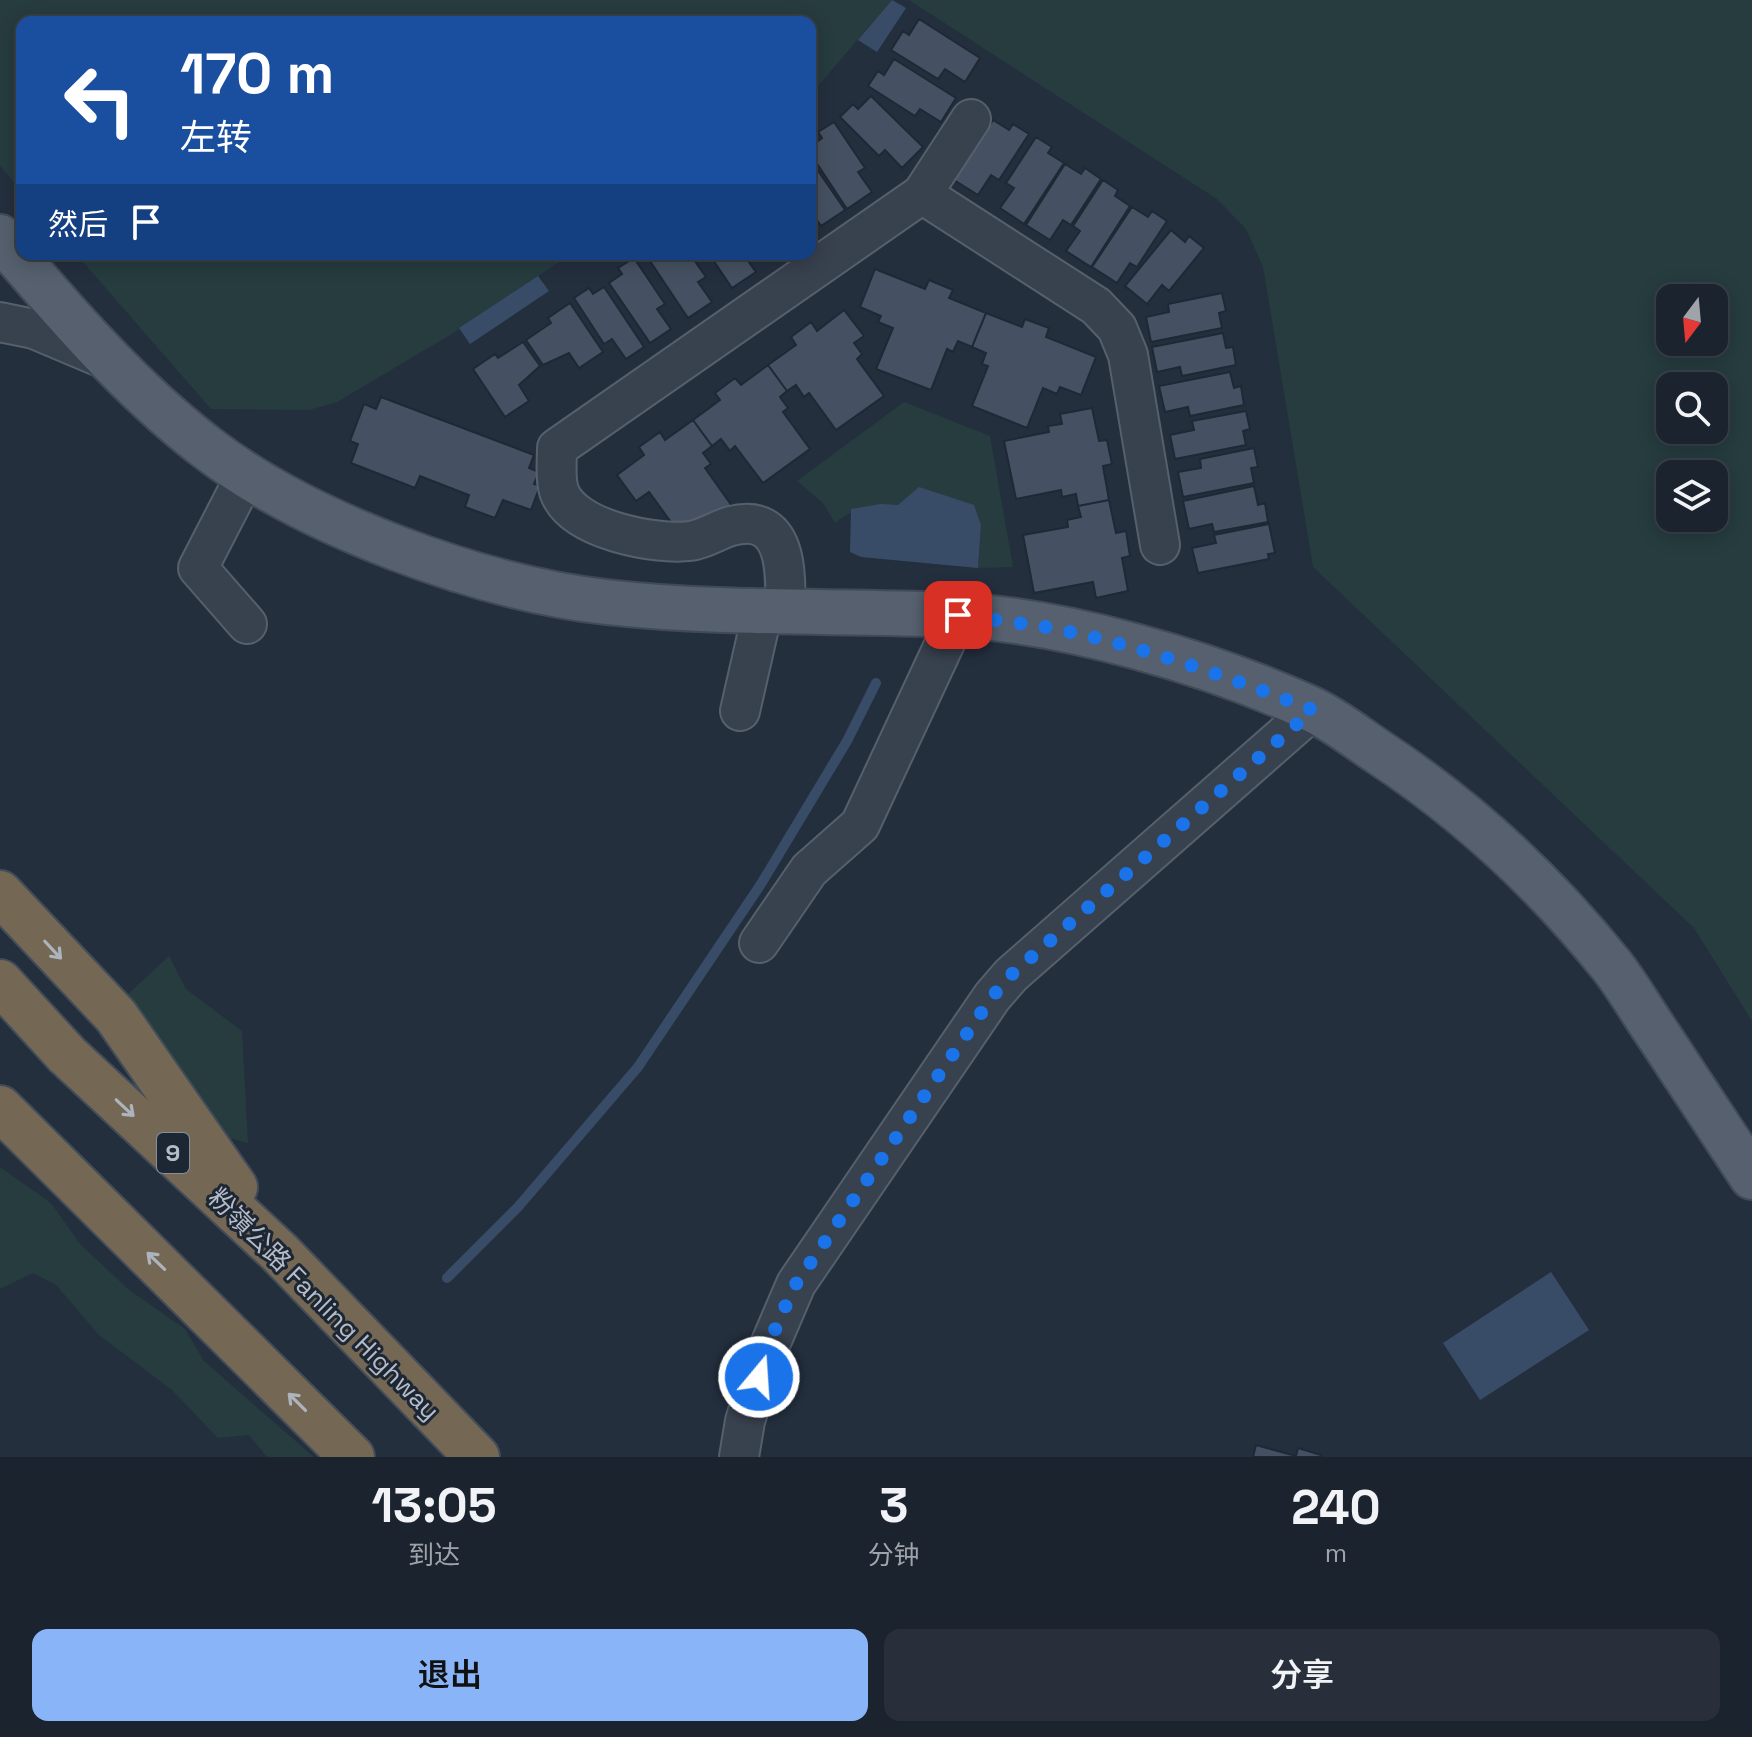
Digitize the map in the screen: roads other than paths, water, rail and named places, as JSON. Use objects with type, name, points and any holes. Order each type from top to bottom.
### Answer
[{"type":"highway","points":[[0,893],[116,1016],[279,1252]]},
{"type":"highway","name":"粉嶺公路 Fanling Highway","points":[[0,982],[67,1055],[279,1252],[477,1457]]},
{"type":"highway","points":[[0,1108],[352,1457]]},
{"type":"main road","points":[[0,237],[16,256]]},
{"type":"main road","points":[[20,260],[64,312],[208,448],[341,526],[435,562],[523,587],[604,602],[774,611],[958,615],[1059,629],[1131,646],[1231,678],[1313,710],[1429,785],[1539,883],[1615,969],[1752,1177]]},
{"type":"lane","points":[[740,711],[774,611],[784,554],[767,532],[743,524],[693,541],[670,542],[635,537],[597,524],[574,513],[559,492],[557,448],[922,194],[971,119]]},
{"type":"lane","points":[[922,194],[1096,306],[1117,328],[1128,355],[1160,545]]},
{"type":"lane","points":[[0,322],[47,334],[118,365]]},
{"type":"lane","points":[[247,473],[198,568],[247,624]]},
{"type":"lane","points":[[759,943],[809,870],[860,825],[958,615]]},
{"type":"lane","points":[[739,1457],[745,1421],[766,1354],[796,1284],[992,997],[1023,965],[1313,710]]},
{"type":"water","points":[[892,0],[906,8],[877,52],[858,40]]},
{"type":"water","points":[[538,276],[549,291],[470,344],[459,328]]},
{"type":"water","points":[[919,487],[974,505],[981,525],[978,568],[861,557],[850,552],[851,509],[881,504],[898,505]]},
{"type":"water","points":[[1551,1272],[1589,1330],[1480,1400],[1443,1343]]},
{"type":"waterway","points":[[447,1278],[518,1207],[638,1067],[761,884],[847,741],[876,683]]}]
